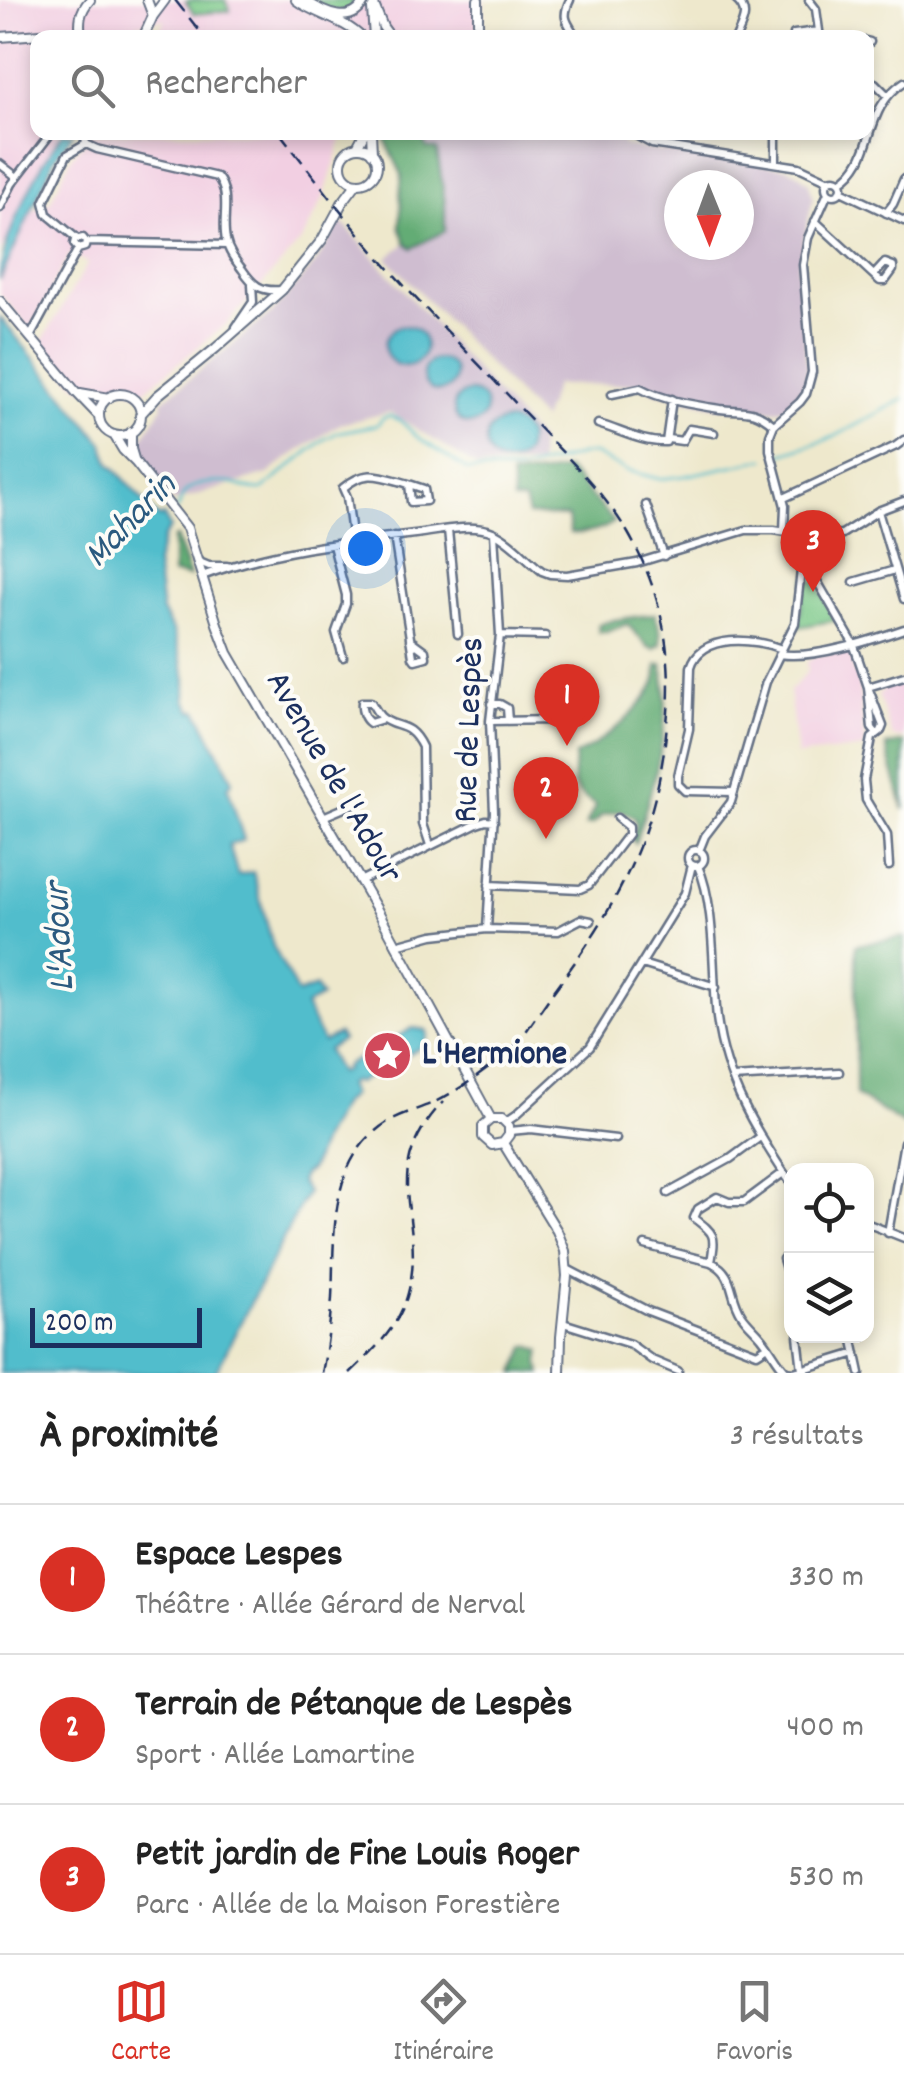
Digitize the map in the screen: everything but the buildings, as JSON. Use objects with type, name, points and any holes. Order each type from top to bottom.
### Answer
[{"type":"main road","points":[[147,0],[153,16]]},
{"type":"main road","points":[[147,30],[165,0]]},
{"type":"main road","points":[[296,0],[352,30]]},
{"type":"main road","points":[[305,0],[324,12],[344,16],[356,13],[369,0]]},
{"type":"main road","points":[[369,0],[373,30]]},
{"type":"main road","points":[[369,0],[385,30]]},
{"type":"main road","points":[[477,30],[478,0]]},
{"type":"main road","points":[[80,30],[79,21],[89,1]]},
{"type":"main road","points":[[59,30],[79,21]]},
{"type":"main road","points":[[0,37],[30,34]]},
{"type":"main road","points":[[362,140],[342,159],[342,170],[356,183],[366,182],[376,173],[370,140]]},
{"type":"main road","points":[[357,147],[372,153]]},
{"type":"main road","points":[[340,206],[346,176]]},
{"type":"main road","points":[[0,302],[96,410],[104,429],[123,436],[138,425],[140,415],[156,396],[282,290],[322,240],[356,183]]},
{"type":"main road","points":[[76,392],[109,398]]},
{"type":"main road","points":[[99,416],[102,405],[120,394],[134,401],[156,396]]},
{"type":"main road","points":[[134,401],[140,415]]},
{"type":"main road","points":[[132,432],[131,449],[136,464]]},
{"type":"main road","name":"Avenue de l'Adour","points":[[114,435],[189,534],[228,653],[491,1118]]},
{"type":"main road","points":[[504,1143],[492,1145],[483,1137],[483,1126],[491,1118],[508,1126],[504,1143],[557,1231],[565,1252],[568,1269],[560,1373]]},
{"type":"street","points":[[570,0],[564,12],[572,30]]},
{"type":"street","points":[[736,0],[745,14],[739,30]]},
{"type":"street","points":[[810,0],[816,9],[819,30]]},
{"type":"street","points":[[874,119],[887,96],[904,82]]},
{"type":"street","points":[[874,83],[887,96]]},
{"type":"street","points":[[0,208],[17,176],[46,140]]},
{"type":"street","points":[[85,140],[86,144]]},
{"type":"street","points":[[645,140],[800,167],[828,181],[840,182]]},
{"type":"street","points":[[652,144],[655,140]]},
{"type":"street","points":[[776,140],[776,162]]},
{"type":"street","points":[[840,182],[858,165],[867,140]]},
{"type":"street","points":[[86,144],[67,155],[44,202],[47,214],[76,238],[86,242],[228,246]]},
{"type":"street","points":[[86,144],[217,177],[224,188],[228,246],[260,290],[265,306]]},
{"type":"street","points":[[0,164],[17,176]]},
{"type":"street","points":[[886,212],[894,204],[904,179]]},
{"type":"street","points":[[784,531],[784,498],[770,450],[770,435],[774,425],[800,402],[811,384],[803,265],[808,238],[828,193],[828,181]]},
{"type":"street","points":[[840,182],[841,191]]},
{"type":"street","points":[[841,191],[904,221]]},
{"type":"street","points":[[828,193],[835,195],[841,191]]},
{"type":"street","points":[[815,220],[874,275]]},
{"type":"street","points":[[76,238],[74,244],[78,249]]},
{"type":"street","points":[[78,249],[84,248],[86,242]]},
{"type":"street","points":[[30,337],[78,249]]},
{"type":"street","points":[[228,338],[251,307],[252,284]]},
{"type":"street","points":[[260,290],[282,290]]},
{"type":"street","points":[[612,394],[640,388],[652,395],[754,411],[774,425]]},
{"type":"street","points":[[668,438],[672,399]]},
{"type":"street","points":[[598,424],[654,442],[662,443],[668,438]]},
{"type":"street","points":[[668,438],[682,441],[689,429],[714,433]]},
{"type":"street","points":[[784,498],[904,440]]},
{"type":"street","points":[[353,542],[344,488],[354,478],[373,474],[409,484]]},
{"type":"street","points":[[202,576],[333,545],[448,530],[482,530],[494,533],[542,570],[558,576],[637,563],[746,530],[842,534],[904,501]]},
{"type":"street","points":[[646,505],[664,556]]},
{"type":"street","points":[[878,512],[904,599]]},
{"type":"street","points":[[448,530],[458,634]]},
{"type":"street","name":"Rue de Lespès","points":[[487,929],[494,820],[490,721],[500,635],[494,533]]},
{"type":"street","points":[[695,865],[702,864],[704,859],[698,851],[705,836],[728,808],[766,682],[794,622],[805,535]]},
{"type":"street","points":[[394,536],[410,640]]},
{"type":"street","points":[[333,545],[346,604],[336,632],[344,658]]},
{"type":"street","points":[[258,560],[262,568]]},
{"type":"street","points":[[197,561],[210,566],[233,566]]},
{"type":"street","points":[[802,569],[815,573],[854,646],[883,726],[872,738],[864,780],[866,800],[887,835],[890,866]]},
{"type":"street","points":[[854,582],[895,570]]},
{"type":"street","points":[[734,792],[685,791],[678,784],[688,729],[690,667],[706,646],[765,643],[794,656],[854,646],[904,629]]},
{"type":"street","points":[[500,635],[545,636]]},
{"type":"street","points":[[868,687],[904,676]]},
{"type":"street","points":[[491,704],[507,708],[508,721]]},
{"type":"street","points":[[383,719],[410,730],[422,747],[423,824],[430,845]]},
{"type":"street","points":[[490,721],[564,722]]},
{"type":"street","points":[[323,818],[364,800]]},
{"type":"street","points":[[489,885],[580,889],[590,884],[628,834],[628,827],[617,818]]},
{"type":"street","points":[[359,882],[430,845],[494,820]]},
{"type":"street","points":[[508,1126],[590,1047],[685,893],[695,865]]},
{"type":"street","points":[[695,865],[704,882],[720,1035],[732,1078],[748,1118],[783,1173],[744,1202],[718,1197],[698,1208],[694,1218],[707,1227],[715,1241],[711,1262]]},
{"type":"street","points":[[396,944],[487,929],[558,931],[580,919],[591,921]]},
{"type":"street","points":[[642,964],[716,987]]},
{"type":"street","points":[[732,1078],[839,1072]]},
{"type":"street","points":[[508,1126],[616,1139]]},
{"type":"street","points":[[668,1193],[730,1160],[760,1136]]},
{"type":"street","points":[[888,1233],[904,1142]]},
{"type":"street","points":[[874,1227],[904,1238]]},
{"type":"street","points":[[644,1245],[711,1262],[726,1272],[744,1319],[786,1371],[802,1370],[856,1353]]},
{"type":"street","points":[[568,1269],[648,1311],[757,1353],[768,1346]]},
{"type":"street","points":[[562,1323],[630,1344],[652,1360],[678,1371]]},
{"type":"street","points":[[799,1343],[802,1370]]},
{"type":"street","points":[[854,1343],[860,1373]]},
{"type":"shaded area","points":[[0,0],[484,0],[483,30],[159,30],[165,19],[112,30],[30,30],[30,140],[57,140],[0,253]]},
{"type":"shaded area","points":[[86,140],[342,140],[324,197],[303,239],[227,324],[140,394],[123,387],[103,392],[83,388],[41,343],[88,263],[70,254],[30,329],[0,294],[0,280],[32,211],[50,202],[70,160]]},
{"type":"shaded area","points":[[385,140],[622,140],[623,146],[797,172],[809,183],[813,198],[798,268],[807,367],[802,390],[787,406],[768,410],[719,407],[635,384],[555,385],[542,420],[387,258],[406,243],[400,226],[402,175]]},
{"type":"shaded area","points":[[341,221],[539,440],[539,464],[477,467],[390,412],[340,424],[268,474],[173,502],[137,447],[163,406],[162,401],[273,312],[315,264]]},
{"type":"shaded area","points":[[851,650],[853,673],[858,673],[865,748],[797,756],[789,690],[808,671],[807,661],[812,656]]},
{"type":"shaded area","points":[[904,680],[904,738],[892,737],[878,694],[883,692],[882,688]]},
{"type":"green space","points":[[225,0],[230,11],[194,14],[186,2]]},
{"type":"green space","points":[[311,0],[361,0],[350,10],[337,12]]},
{"type":"green space","points":[[385,140],[425,140],[426,148],[437,150],[445,231],[412,248],[400,226],[402,175]]},
{"type":"green space","points":[[567,469],[614,522],[593,531],[570,533],[568,517],[528,515],[524,501],[513,501],[511,476]]},
{"type":"green space","points":[[176,537],[190,577],[173,574]]},
{"type":"green space","points":[[806,578],[815,580],[837,620],[798,627]]},
{"type":"green space","points":[[655,614],[661,644],[654,649],[627,624],[599,632],[598,625]]},
{"type":"green space","points":[[662,664],[664,731],[635,843],[631,838],[635,818],[622,811],[602,815],[586,825],[596,805],[574,785],[575,756],[632,714],[650,692],[657,665]]},
{"type":"green space","points":[[904,742],[904,810],[886,746]]},
{"type":"green space","points":[[904,937],[904,1125],[856,1095],[856,945]]},
{"type":"green space","points":[[526,1347],[541,1351],[542,1373],[515,1373]]},
{"type":"water","points":[[58,140],[68,140],[55,158],[0,280],[6,245],[43,164]]},
{"type":"water","name":"L'Adour","points":[[0,317],[103,443],[110,463],[156,515],[164,516],[170,528],[156,564],[162,612],[173,631],[186,679],[186,700],[192,711],[197,710],[232,779],[228,786],[244,840],[229,845],[238,875],[253,872],[273,946],[298,994],[315,987],[321,997],[305,1006],[323,1042],[338,1034],[342,1040],[327,1050],[339,1073],[413,1028],[426,1030],[428,1035],[423,1046],[347,1085],[352,1095],[342,1104],[311,1169],[303,1175],[300,1182],[307,1192],[215,1373],[0,1373]]},
{"type":"water","points":[[405,326],[419,332],[425,346],[419,360],[405,366],[391,360],[385,346],[391,332]]},
{"type":"water","points":[[439,359],[450,364],[455,375],[450,386],[439,391],[428,386],[423,375],[428,364]]},
{"type":"water","points":[[470,392],[481,397],[486,408],[481,419],[470,424],[459,419],[454,408],[459,397]]},
{"type":"water","points":[[507,421],[522,427],[528,442],[522,457],[507,463],[492,457],[486,442],[492,427]]},
{"type":"waterway","name":"Maharin","points":[[779,455],[834,437],[904,399]]},
{"type":"waterway","name":"Maharin","points":[[177,510],[183,495],[198,485],[230,483],[262,490],[323,440],[339,432],[377,425],[390,416],[467,470],[518,471],[594,454],[625,470],[659,479],[765,459]]},
{"type":"railway","points":[[175,0],[199,30]]},
{"type":"railway","points":[[285,140],[386,266],[610,506],[640,555],[649,578],[663,625],[669,673],[667,723],[655,799],[616,897],[577,959],[511,1049],[455,1091],[391,1120],[355,1154],[345,1176],[335,1223],[331,1307],[322,1373]]},
{"type":"railway","points":[[350,1373],[385,1337],[404,1305],[412,1266],[407,1174],[423,1128],[443,1102]]},
{"type":"place","name":"Petit jardin de Fine Louis Roger","points":[[813,592]]},
{"type":"place","name":"Espace Lespes","points":[[567,746]]},
{"type":"place","name":"Terrain de Pétanque de Lespès","points":[[546,839]]},
{"type":"place","name":"L'Hermione","points":[[387,1056]]}]
